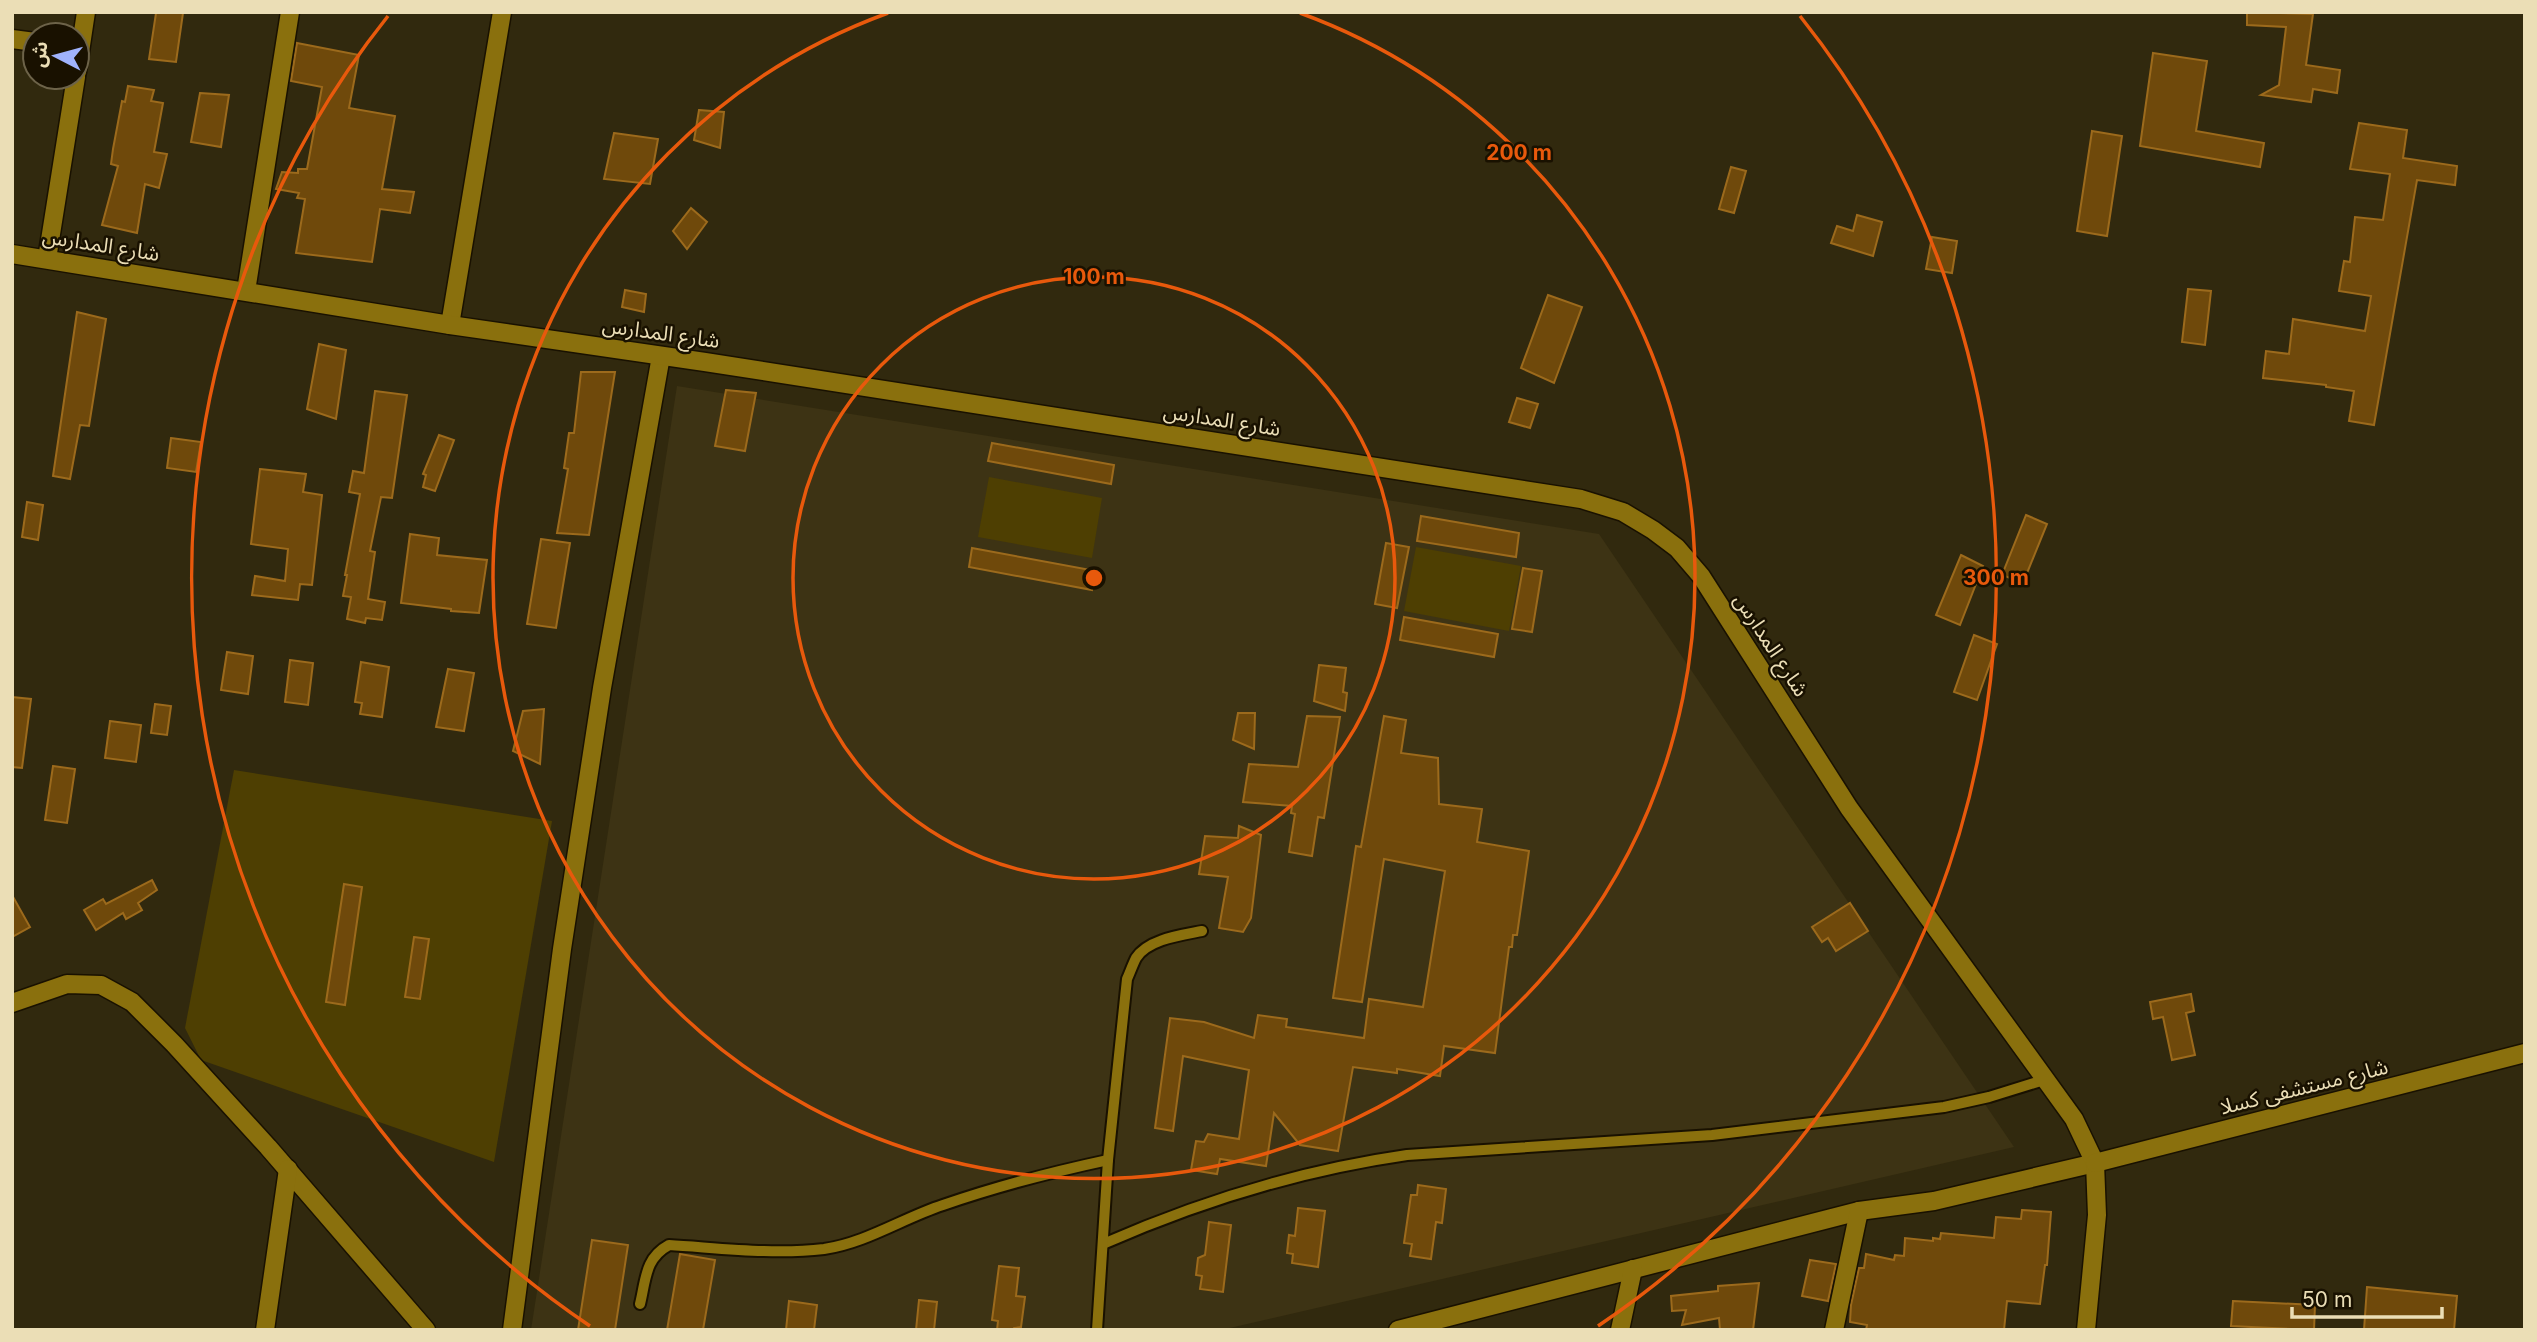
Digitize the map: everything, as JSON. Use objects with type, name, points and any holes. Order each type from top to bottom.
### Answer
[{"type":"street","points":[[246,291],[290,12]]},
{"type":"street","points":[[450,325],[502,12]]},
{"type":"street","points":[[47,259],[74,91]]},
{"type":"street","name":"شارع المدارس","points":[[12,254],[450,325],[1581,499],[1623,512],[1677,548],[1700,576],[1849,808],[2074,1119],[2095,1163]]},
{"type":"street","points":[[512,1330],[562,949],[602,688],[661,356]]},
{"type":"street","points":[[12,1003],[67,984],[101,985],[132,1002],[288,1169],[426,1330]]},
{"type":"street","name":"شارع مستشفى كسلا","points":[[1398,1330],[1435,1325],[1633,1269],[1859,1210],[1934,1201],[2095,1163],[2525,1053]]},
{"type":"street","points":[[2086,1330],[2097,1215],[2095,1163]]},
{"type":"street","points":[[265,1330],[288,1169]]},
{"type":"street","points":[[1834,1330],[1859,1210]]},
{"type":"street","points":[[1620,1330],[1633,1269]]},
{"type":"lane","points":[[1097,1330],[1108,1160],[1127,979],[1137,956],[1150,946],[1170,937],[1202,931]]},
{"type":"lane","points":[[1103,1244],[1152,1223],[1232,1195],[1362,1161],[1407,1154],[1712,1135],[1944,1107],[2045,1080]]},
{"type":"lane","points":[[640,1304],[649,1264],[656,1252],[669,1245],[769,1250],[823,1249],[854,1242],[940,1205],[1025,1179],[1108,1160]]},
{"type":"shaded area","points":[[677,386],[1599,534],[2014,1147],[1221,1330],[531,1330]]},
{"type":"shaded area","points":[[989,477],[1102,498],[1092,558],[978,537]]},
{"type":"shaded area","points":[[1416,547],[1521,566],[1509,631],[1404,611]]},
{"type":"shaded area","points":[[234,770],[552,821],[494,1162],[201,1060],[185,1028]]},
{"type":"building","points":[[2247,12],[2313,14],[2306,65],[2340,70],[2337,93],[2313,89],[2311,102],[2261,95],[2279,85],[2286,27],[2247,25]]},
{"type":"building","points":[[156,13],[183,13],[176,62],[149,59]]},
{"type":"building","points":[[297,43],[359,55],[349,108],[395,116],[382,189],[414,192],[410,213],[380,209],[372,262],[296,253],[305,199],[297,198],[299,193],[276,189],[282,172],[298,173],[298,169],[307,169],[322,87],[291,81]]},
{"type":"building","points":[[2153,53],[2207,61],[2196,131],[2264,143],[2260,167],[2140,146]]},
{"type":"building","points":[[128,86],[154,90],[151,101],[163,103],[154,152],[167,154],[159,188],[145,184],[137,233],[102,225],[118,166],[111,164],[122,101],[125,102]]},
{"type":"building","points":[[200,93],[229,95],[221,147],[191,142]]},
{"type":"building","points":[[699,110],[724,112],[720,148],[694,140]]},
{"type":"building","points":[[2359,123],[2407,130],[2403,158],[2457,166],[2455,185],[2417,180],[2374,425],[2349,421],[2354,391],[2263,378],[2266,351],[2289,354],[2293,319],[2365,331],[2371,296],[2339,291],[2344,261],[2350,262],[2355,217],[2383,220],[2390,174],[2350,169]]},
{"type":"building","points":[[2092,131],[2122,136],[2107,236],[2077,231]]},
{"type":"building","points":[[614,133],[658,139],[650,184],[604,179]]},
{"type":"building","points":[[1731,167],[1746,171],[1734,213],[1719,209]]},
{"type":"building","points":[[691,208],[707,222],[687,249],[673,231]]},
{"type":"building","points":[[1857,215],[1882,222],[1873,256],[1831,243],[1837,226],[1853,231]]},
{"type":"building","points":[[1932,237],[1957,241],[1952,273],[1926,269]]},
{"type":"building","points":[[2188,289],[2211,291],[2205,345],[2182,342]]},
{"type":"building","points":[[625,290],[646,294],[644,312],[622,307]]},
{"type":"building","points":[[1548,295],[1582,307],[1554,383],[1521,368]]},
{"type":"building","points":[[77,312],[106,319],[89,426],[80,425],[70,479],[53,476]]},
{"type":"building","points":[[319,344],[346,350],[336,419],[307,409]]},
{"type":"building","points":[[581,372],[615,372],[589,535],[557,533],[568,469],[564,468],[569,433],[574,433]]},
{"type":"building","points":[[726,390],[756,393],[745,451],[715,446]]},
{"type":"building","points":[[375,391],[407,395],[392,498],[381,497],[370,551],[375,552],[368,599],[385,602],[382,620],[366,618],[365,623],[347,619],[351,597],[343,596],[360,494],[349,492],[353,471],[364,473]]},
{"type":"building","points":[[1517,398],[1538,404],[1530,428],[1509,422]]},
{"type":"building","points":[[439,435],[454,440],[435,491],[423,487],[426,475],[423,474]]},
{"type":"building","points":[[171,438],[201,442],[196,472],[167,468]]},
{"type":"building","points":[[992,443],[1114,465],[1111,484],[988,461]]},
{"type":"building","points":[[260,469],[306,474],[303,492],[322,495],[312,585],[300,584],[298,600],[252,595],[255,576],[285,581],[288,549],[251,544]]},
{"type":"building","points":[[27,502],[43,505],[38,540],[22,537]]},
{"type":"building","points":[[2026,515],[2047,524],[2023,583],[2002,575]]},
{"type":"building","points":[[1421,516],[1519,533],[1516,557],[1417,541]]},
{"type":"building","points":[[410,534],[439,538],[437,555],[487,560],[479,613],[401,603]]},
{"type":"building","points":[[541,539],[570,543],[556,628],[527,624]]},
{"type":"building","points":[[1386,543],[1409,547],[1397,608],[1375,604]]},
{"type":"building","points":[[972,548],[1096,571],[1092,590],[969,567]]},
{"type":"building","points":[[1961,555],[1983,566],[1960,625],[1936,615]]},
{"type":"building","points":[[1523,568],[1542,571],[1532,632],[1512,629]]},
{"type":"building","points":[[1404,617],[1498,634],[1494,657],[1400,640]]},
{"type":"building","points":[[1974,635],[1997,644],[1977,700],[1954,692]]},
{"type":"building","points":[[227,652],[253,656],[248,694],[221,690]]},
{"type":"building","points":[[290,660],[313,663],[308,705],[285,702]]},
{"type":"building","points":[[361,662],[389,667],[382,717],[360,714],[362,703],[355,702]]},
{"type":"building","points":[[1319,665],[1346,668],[1343,692],[1347,693],[1345,711],[1314,701]]},
{"type":"building","points":[[448,669],[474,673],[464,731],[436,727]]},
{"type":"building","points":[[12,697],[31,699],[22,768],[12,767]]},
{"type":"building","points":[[155,704],[171,706],[167,735],[151,733]]},
{"type":"building","points":[[544,709],[540,764],[513,751],[523,711]]},
{"type":"building","points":[[1238,713],[1255,713],[1254,749],[1233,740]]},
{"type":"building","points":[[1307,716],[1340,717],[1324,818],[1318,817],[1312,856],[1289,852],[1295,814],[1291,813],[1292,806],[1243,802],[1249,764],[1298,767]]},
{"type":"building","points":[[1384,716],[1406,720],[1401,753],[1438,758],[1439,804],[1482,809],[1477,842],[1529,851],[1517,935],[1513,935],[1512,947],[1509,947],[1495,1053],[1444,1046],[1440,1076],[1397,1069],[1397,1073],[1353,1067],[1338,1151],[1300,1145],[1274,1113],[1266,1166],[1220,1159],[1217,1174],[1191,1170],[1196,1141],[1204,1142],[1208,1134],[1239,1139],[1249,1070],[1183,1056],[1173,1131],[1155,1128],[1170,1018],[1204,1022],[1254,1038],[1258,1015],[1287,1019],[1286,1027],[1364,1038],[1369,999],[1423,1007],[1445,871],[1384,859],[1362,1002],[1333,998],[1356,846],[1361,847]]},
{"type":"building","points":[[110,721],[141,725],[136,762],[105,758]]},
{"type":"building","points":[[53,766],[75,769],[67,823],[45,820]]},
{"type":"building","points":[[1239,826],[1261,835],[1251,918],[1243,932],[1219,928],[1228,877],[1199,874],[1205,836],[1238,838]]},
{"type":"building","points":[[152,880],[157,890],[138,903],[142,910],[126,919],[123,913],[96,930],[84,910],[103,899],[106,904]]},
{"type":"building","points":[[344,884],[362,887],[345,1005],[326,1002]]},
{"type":"building","points":[[12,895],[30,927],[12,937]]},
{"type":"building","points":[[1850,903],[1868,931],[1836,951],[1828,938],[1822,942],[1812,927]]},
{"type":"building","points":[[414,937],[429,939],[420,999],[405,997]]},
{"type":"building","points":[[2191,994],[2194,1011],[2186,1013],[2195,1055],[2172,1060],[2163,1017],[2153,1019],[2150,1002]]},
{"type":"building","points":[[1418,1185],[1446,1189],[1442,1223],[1436,1222],[1431,1259],[1410,1256],[1412,1244],[1404,1243],[1411,1195],[1417,1195]]},
{"type":"building","points":[[1298,1208],[1325,1211],[1318,1267],[1292,1263],[1293,1254],[1287,1253],[1289,1235],[1295,1236]]},
{"type":"building","points":[[2022,1210],[2051,1212],[2047,1265],[2040,1304],[2007,1301],[2004,1330],[1866,1330],[1867,1325],[1850,1322],[1859,1268],[1864,1268],[1866,1254],[1894,1260],[1895,1255],[1904,1256],[1905,1238],[1933,1241],[1933,1238],[1940,1239],[1941,1233],[1994,1238],[1996,1217],[2021,1219]]},
{"type":"building","points":[[1209,1222],[1231,1225],[1223,1292],[1200,1289],[1202,1276],[1196,1275],[1198,1258],[1205,1255]]},
{"type":"building","points":[[592,1240],[628,1245],[615,1330],[578,1330]]},
{"type":"building","points":[[680,1254],[715,1260],[703,1330],[667,1330]]},
{"type":"building","points":[[1810,1260],[1836,1264],[1828,1301],[1802,1296]]},
{"type":"building","points":[[999,1266],[1019,1268],[1016,1296],[1025,1297],[1021,1327],[1014,1330],[997,1330],[998,1321],[992,1320]]},
{"type":"building","points":[[1759,1283],[1753,1330],[1720,1330],[1719,1318],[1682,1325],[1686,1310],[1672,1311],[1671,1296],[1718,1291],[1718,1286]]},
{"type":"building","points":[[2367,1287],[2457,1296],[2454,1330],[2364,1330]]},
{"type":"building","points":[[919,1300],[937,1302],[934,1330],[916,1330]]},
{"type":"building","points":[[789,1301],[817,1305],[814,1330],[786,1330]]},
{"type":"building","points":[[2233,1301],[2315,1305],[2314,1330],[2231,1326]]}]
